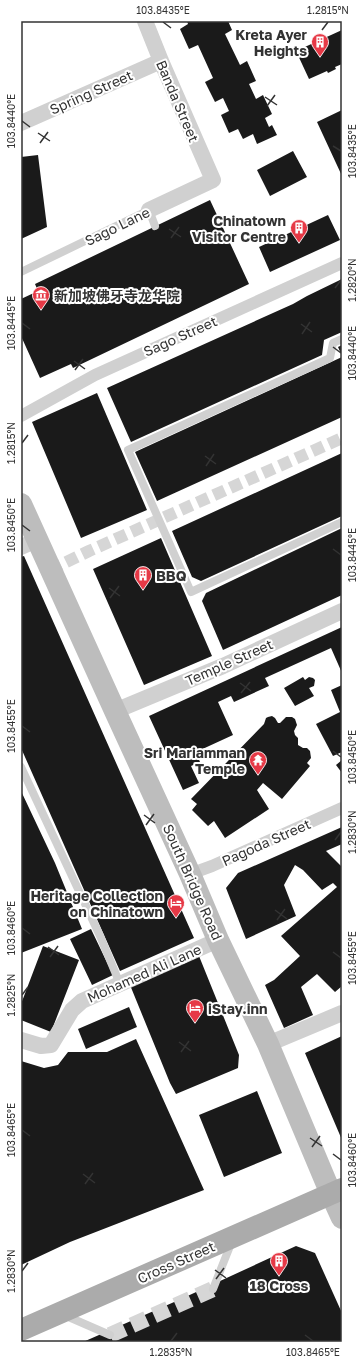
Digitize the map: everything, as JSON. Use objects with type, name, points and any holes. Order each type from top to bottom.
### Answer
[{"type":"main road","name":"South Bridge Road","points":[[21,504],[29,544],[115,711],[190,874],[218,940],[336,1192],[342,1218]]},
{"type":"main road","name":"Cross Street","points":[[21,1330],[336,1192]]},
{"type":"street","name":"Banda Street","points":[[145,21],[213,180]]},
{"type":"street","name":"Spring Street","points":[[21,122],[161,61]]},
{"type":"street","name":"Sago Lane","points":[[150,210],[213,180]]},
{"type":"street","name":"Sago Street","points":[[21,416],[95,375],[342,263]]},
{"type":"street","name":"Temple Street","points":[[115,711],[223,666],[342,611]]},
{"type":"street","name":"Pagoda Street","points":[[190,874],[212,866],[342,808]]},
{"type":"street","name":"Mohamed Ali Lane","points":[[21,1040],[41,1046],[51,1045],[72,1010],[82,1001],[218,940]]},
{"type":"street","points":[[268,1044],[342,1013]]},
{"type":"lane","points":[[150,210],[155,226]]},
{"type":"lane","name":"Sago Lane","points":[[21,272],[150,210]]},
{"type":"lane","points":[[342,339],[333,343],[330,358],[128,450],[192,592],[342,522]]},
{"type":"lane","points":[[21,768],[100,936],[120,984]]},
{"type":"lane","points":[[214,1289],[233,1237]]},
{"type":"lane","points":[[60,1313],[110,1336]]},
{"type":"building","points":[[187,21],[228,21],[232,30],[225,34],[240,65],[247,61],[256,81],[249,84],[256,99],[263,95],[272,114],[265,118],[269,127],[272,125],[277,135],[257,144],[253,134],[243,139],[238,129],[229,133],[221,115],[229,111],[223,98],[215,102],[205,82],[213,78],[198,45],[189,49],[180,29],[188,24]]},
{"type":"building","name":"Kreta Ayer Heights","points":[[342,30],[342,64],[335,67],[336,69],[328,73],[327,71],[309,79],[296,51]]},
{"type":"building","points":[[342,110],[342,176],[317,122]]},
{"type":"building","points":[[293,151],[307,177],[270,196],[257,170]]},
{"type":"building","points":[[38,155],[47,227],[21,239],[21,157]]},
{"type":"building","points":[[210,200],[249,284],[73,368],[71,364],[40,378],[21,336],[21,299],[38,291],[35,284]]},
{"type":"building","name":"Chinatown Visitor Centre","points":[[328,215],[340,240],[270,272],[259,247]]},
{"type":"building","points":[[342,279],[342,332],[324,340],[322,355],[131,442],[107,388],[293,304]]},
{"type":"building","points":[[342,345],[342,356],[338,347]]},
{"type":"building","points":[[342,357],[342,417],[157,501],[135,452]]},
{"type":"building","points":[[97,393],[147,510],[81,538],[32,422]]},
{"type":"building","points":[[342,453],[342,516],[201,581],[192,577],[172,531]]},
{"type":"building","points":[[342,528],[342,595],[223,650],[202,601],[206,593]]},
{"type":"building","points":[[161,538],[212,656],[144,685],[93,569]]},
{"type":"building","points":[[24,556],[194,938],[120,971],[21,748],[21,557]]},
{"type":"building","points":[[342,627],[342,673],[331,648],[265,678],[269,686],[234,702],[231,696],[218,702],[233,735],[196,752],[200,762],[191,766],[199,783],[183,790],[149,716]]},
{"type":"building","points":[[303,677],[305,680],[309,677],[315,680],[314,686],[309,688],[314,696],[295,706],[284,688]]},
{"type":"building","points":[[342,685],[342,752],[333,756],[316,724],[340,712],[331,690]]},
{"type":"building","name":"Sri Mariamman Temple","points":[[272,716],[278,723],[286,717],[292,717],[295,719],[297,725],[294,731],[298,738],[298,745],[303,748],[307,748],[310,751],[311,758],[307,763],[310,766],[282,799],[263,783],[257,790],[269,809],[225,838],[214,821],[208,826],[192,810],[197,804],[191,799],[264,724],[266,718]]},
{"type":"building","points":[[342,760],[342,773],[336,765]]},
{"type":"building","points":[[21,791],[55,863],[82,929],[21,953]]},
{"type":"building","points":[[342,827],[342,844],[326,851],[342,867],[342,986],[335,992],[317,974],[301,987],[313,1015],[284,1028],[265,985],[274,980],[300,956],[281,936],[337,887],[333,883],[322,890],[303,870],[295,865],[284,885],[296,916],[246,939],[226,888],[238,873]]},
{"type":"building","points":[[91,929],[113,975],[92,985],[70,939]]},
{"type":"building","points":[[43,946],[79,960],[51,1032],[21,1020],[21,1004]]},
{"type":"building","points":[[199,956],[239,1055],[238,1068],[176,1094],[170,1083],[130,985]]},
{"type":"building","points":[[129,1007],[137,1027],[86,1049],[78,1029]]},
{"type":"building","points":[[342,1036],[342,1140],[305,1053]]},
{"type":"building","points":[[136,1039],[204,1190],[70,1242],[21,1265],[21,1061],[44,1068],[58,1065],[68,1052],[107,1052]]},
{"type":"building","points":[[257,1091],[282,1153],[224,1177],[199,1115]]},
{"type":"building","name":"18 Cross","points":[[296,1246],[315,1253],[342,1313],[342,1342],[83,1342],[181,1299]]},
{"type":"tunnel","points":[[50,570],[89,551],[342,438]]},
{"type":"tunnel","points":[[110,1335],[213,1289]]},
{"type":"place","name":"Kreta Ayer Heights","points":[[320,57]]},
{"type":"place","name":"Chinatown Visitor Centre","points":[[299,243]]},
{"type":"place","name":"新加坡佛牙寺龙华院","points":[[41,310]]},
{"type":"place","name":"BBQ","points":[[143,590]]},
{"type":"place","name":"Sri Mariamman Temple","points":[[258,775]]},
{"type":"place","name":"Heritage Collection on Chinatown","points":[[176,918]]},
{"type":"place","name":"iStay.inn","points":[[195,1023]]},
{"type":"place","name":"18 Cross","points":[[279,1276]]}]
